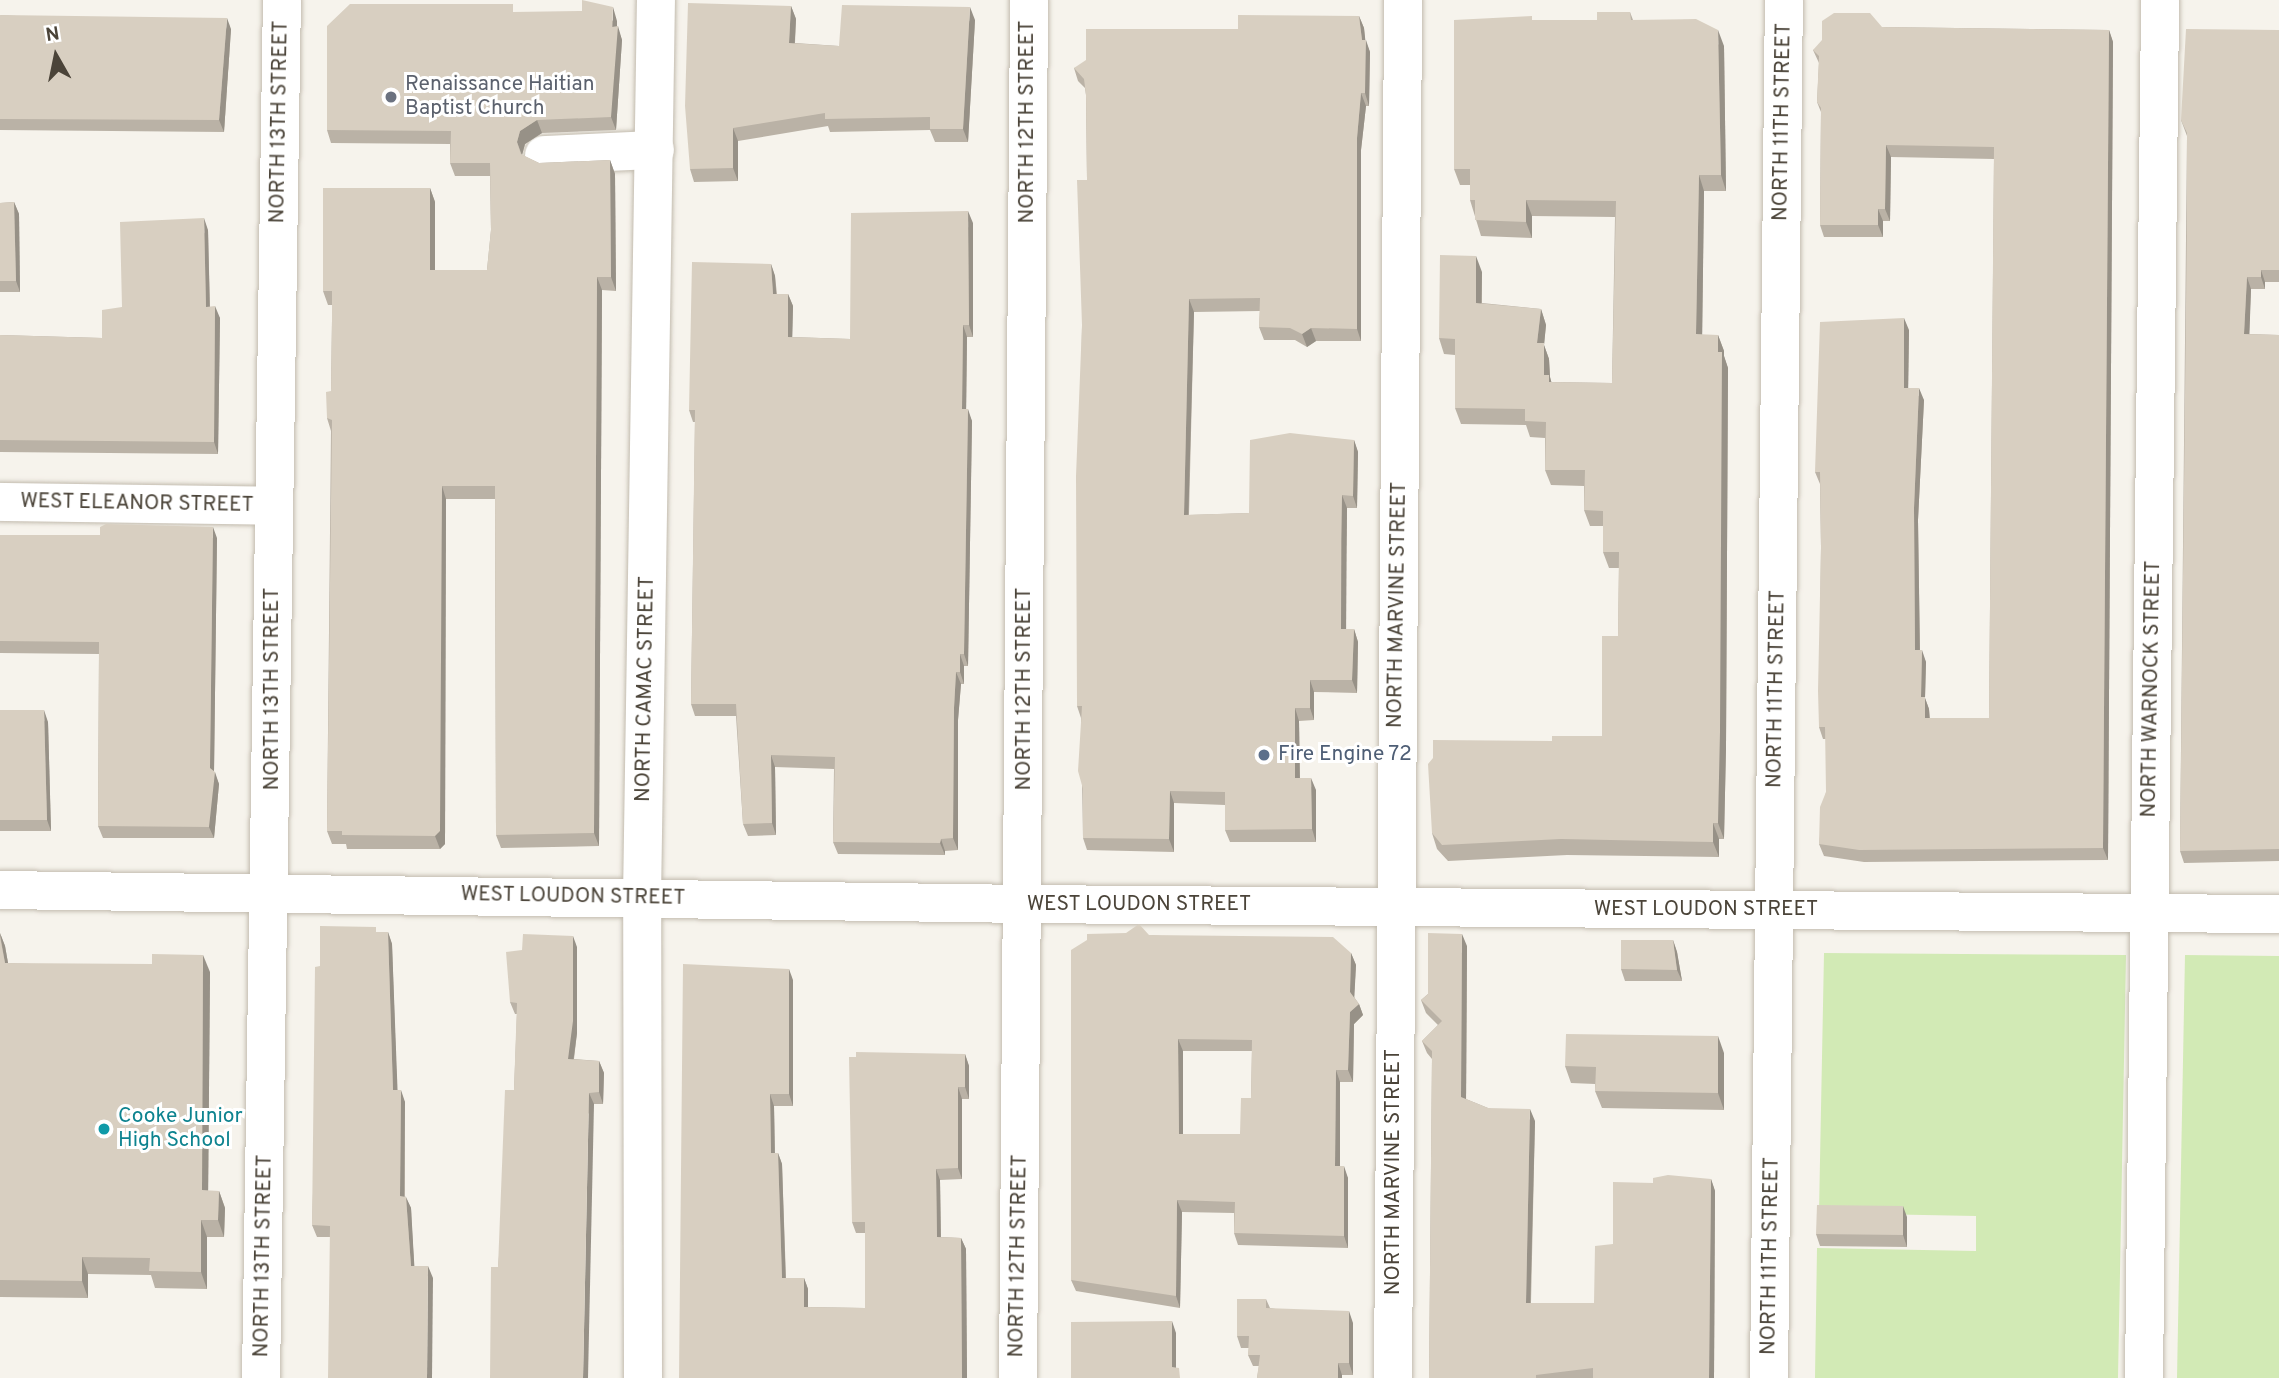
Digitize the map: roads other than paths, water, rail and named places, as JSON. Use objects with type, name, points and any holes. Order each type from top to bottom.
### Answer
[{"type":"street","name":"NORTH 13TH STREET","points":[[261,1378],[271,892],[282,0]]},
{"type":"street","name":"NORTH CAMAC STREET","points":[[643,1378],[642,898],[656,0]]},
{"type":"street","name":"NORTH 12TH STREET","points":[[1018,1378],[1029,0]]},
{"type":"street","name":"NORTH MARVINE STREET","points":[[1392,1378],[1404,0]]},
{"type":"street","name":"NORTH 11TH STREET","points":[[1769,1378],[1784,0]]},
{"type":"street","name":"NORTH WARNOCK STREET","points":[[2144,1378],[2160,0]]},
{"type":"street","points":[[544,155],[655,150]]},
{"type":"street","name":"WEST ELEANOR STREET","points":[[0,502],[274,506]]},
{"type":"street","name":"WEST LOUDON STREET","points":[[0,890],[1023,904],[2279,914]]},
{"type":"place","name":"Renaissance Haitian Baptist Church","points":[[391,97]]},
{"type":"place","name":"Fire Engine 72","points":[[1264,755]]},
{"type":"place","name":"Cooke Junior High School","points":[[104,1129]]}]
